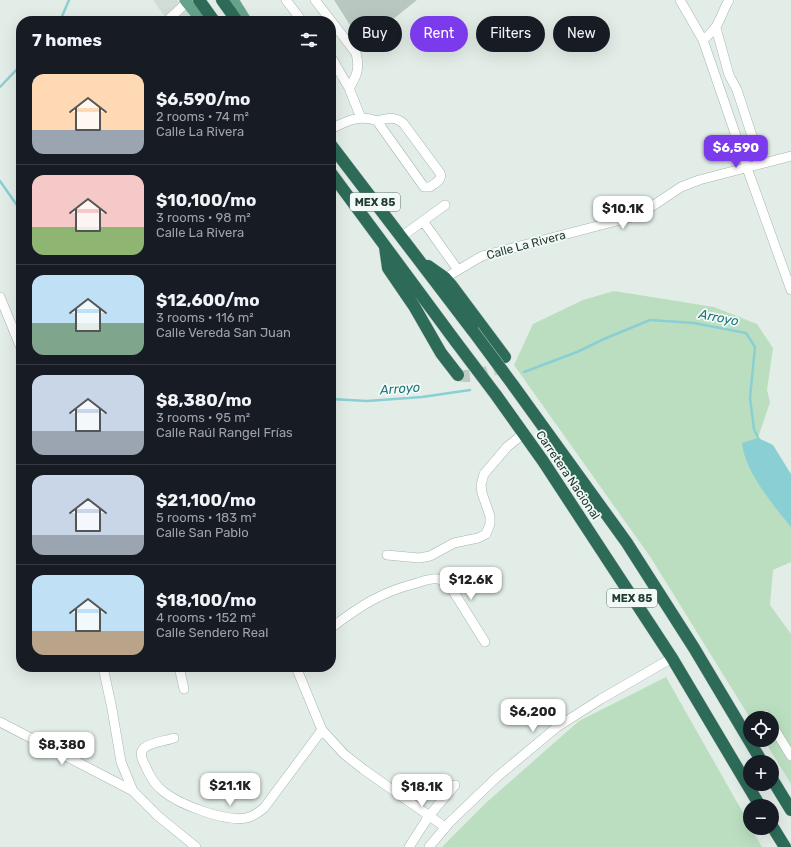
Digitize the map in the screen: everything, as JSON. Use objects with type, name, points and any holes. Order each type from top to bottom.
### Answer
[{"type":"highway","points":[[222,0],[233,16]]},
{"type":"highway","points":[[190,1],[208,16]]},
{"type":"highway","name":"Carretera Nacional","points":[[336,152],[473,331],[626,543],[694,648],[758,755]]},
{"type":"highway","name":"Carretera Nacional","points":[[336,180],[524,434],[672,658],[756,799]]},
{"type":"highway","name":"MEX 85","points":[[385,246],[388,268],[414,306],[441,353],[458,375]]},
{"type":"highway","name":"MEX 85","points":[[418,260],[445,278],[477,317],[505,357]]},
{"type":"highway","points":[[779,790],[791,810]]},
{"type":"highway","points":[[778,835],[785,847]]},
{"type":"main road","points":[[233,0],[243,16]]},
{"type":"main road","points":[[190,1],[199,16]]},
{"type":"street","points":[[286,0],[298,16]]},
{"type":"street","points":[[315,0],[327,16]]},
{"type":"street","points":[[680,0],[703,40],[791,290]]},
{"type":"street","points":[[703,40],[716,28],[729,0]]},
{"type":"street","points":[[173,16],[190,1]]},
{"type":"street","points":[[336,27],[356,53],[359,64],[357,76],[349,88]]},
{"type":"street","points":[[716,28],[729,76],[737,90],[756,148],[758,165]]},
{"type":"street","points":[[336,66],[349,88],[360,118]]},
{"type":"street","points":[[336,126],[346,121],[360,118],[371,118],[377,121],[424,187],[430,187],[440,180],[440,173],[403,123],[397,118],[377,121]]},
{"type":"street","name":"Calle La Rivera","points":[[445,278],[482,256],[632,217],[648,209],[681,187],[699,180],[791,156]]},
{"type":"street","points":[[401,237],[445,206]]},
{"type":"street","points":[[423,221],[458,270]]},
{"type":"street","points":[[0,298],[16,336]]},
{"type":"street","points":[[387,555],[418,558],[430,556],[454,543],[478,538],[486,534],[490,524],[490,516],[482,493],[481,485],[484,474],[507,447],[524,434]]},
{"type":"street","points":[[336,624],[373,598],[396,588],[432,578],[440,578],[445,580],[450,586],[485,642]]},
{"type":"street","points":[[429,847],[445,827],[497,777],[557,727],[601,699],[672,658]]},
{"type":"street","points":[[104,672],[121,762],[134,791]]},
{"type":"street","points":[[180,672],[184,689]]},
{"type":"street","points":[[298,672],[322,730],[344,754],[445,827]]},
{"type":"street","points":[[0,722],[134,791],[158,816],[196,847]]},
{"type":"street","points":[[174,738],[149,746],[143,749],[141,754],[142,760],[150,775],[163,792],[178,801],[212,814],[246,818],[254,815],[264,808],[322,730]]},
{"type":"street","points":[[779,737],[791,756]]},
{"type":"street","points":[[409,847],[429,816],[455,785]]},
{"type":"shaded area","points":[[153,0],[177,0],[190,16],[164,16]]},
{"type":"green space","points":[[614,291],[714,307],[757,324],[773,348],[767,390],[770,402],[758,438],[791,527],[791,562],[773,570],[770,605],[791,634],[791,784],[779,764],[779,755],[773,755],[768,747],[779,747],[779,711],[746,711],[651,558],[514,365],[533,324],[583,300]]},
{"type":"green space","points":[[666,677],[743,813],[743,835],[755,835],[762,847],[442,847],[488,801],[579,721]]},
{"type":"water","points":[[758,438],[773,445],[791,474],[791,527],[761,488],[748,465],[742,443]]},
{"type":"building","points":[[334,0],[417,0],[397,16],[348,16],[348,22]]},
{"type":"waterway","name":"Arroyo","points":[[62,16],[69,0]]},
{"type":"waterway","name":"Arroyo","points":[[0,87],[16,70]]},
{"type":"waterway","name":"Arroyo","points":[[0,181],[16,204]]},
{"type":"waterway","name":"Arroyo","points":[[524,372],[577,352],[650,320],[694,323],[746,333],[755,347],[750,398],[754,429],[759,440]]},
{"type":"waterway","name":"Arroyo","points":[[336,399],[367,401],[422,397],[470,390]]},
{"type":"tunnel","points":[[458,375],[475,375],[496,369],[505,363],[505,357]]}]
